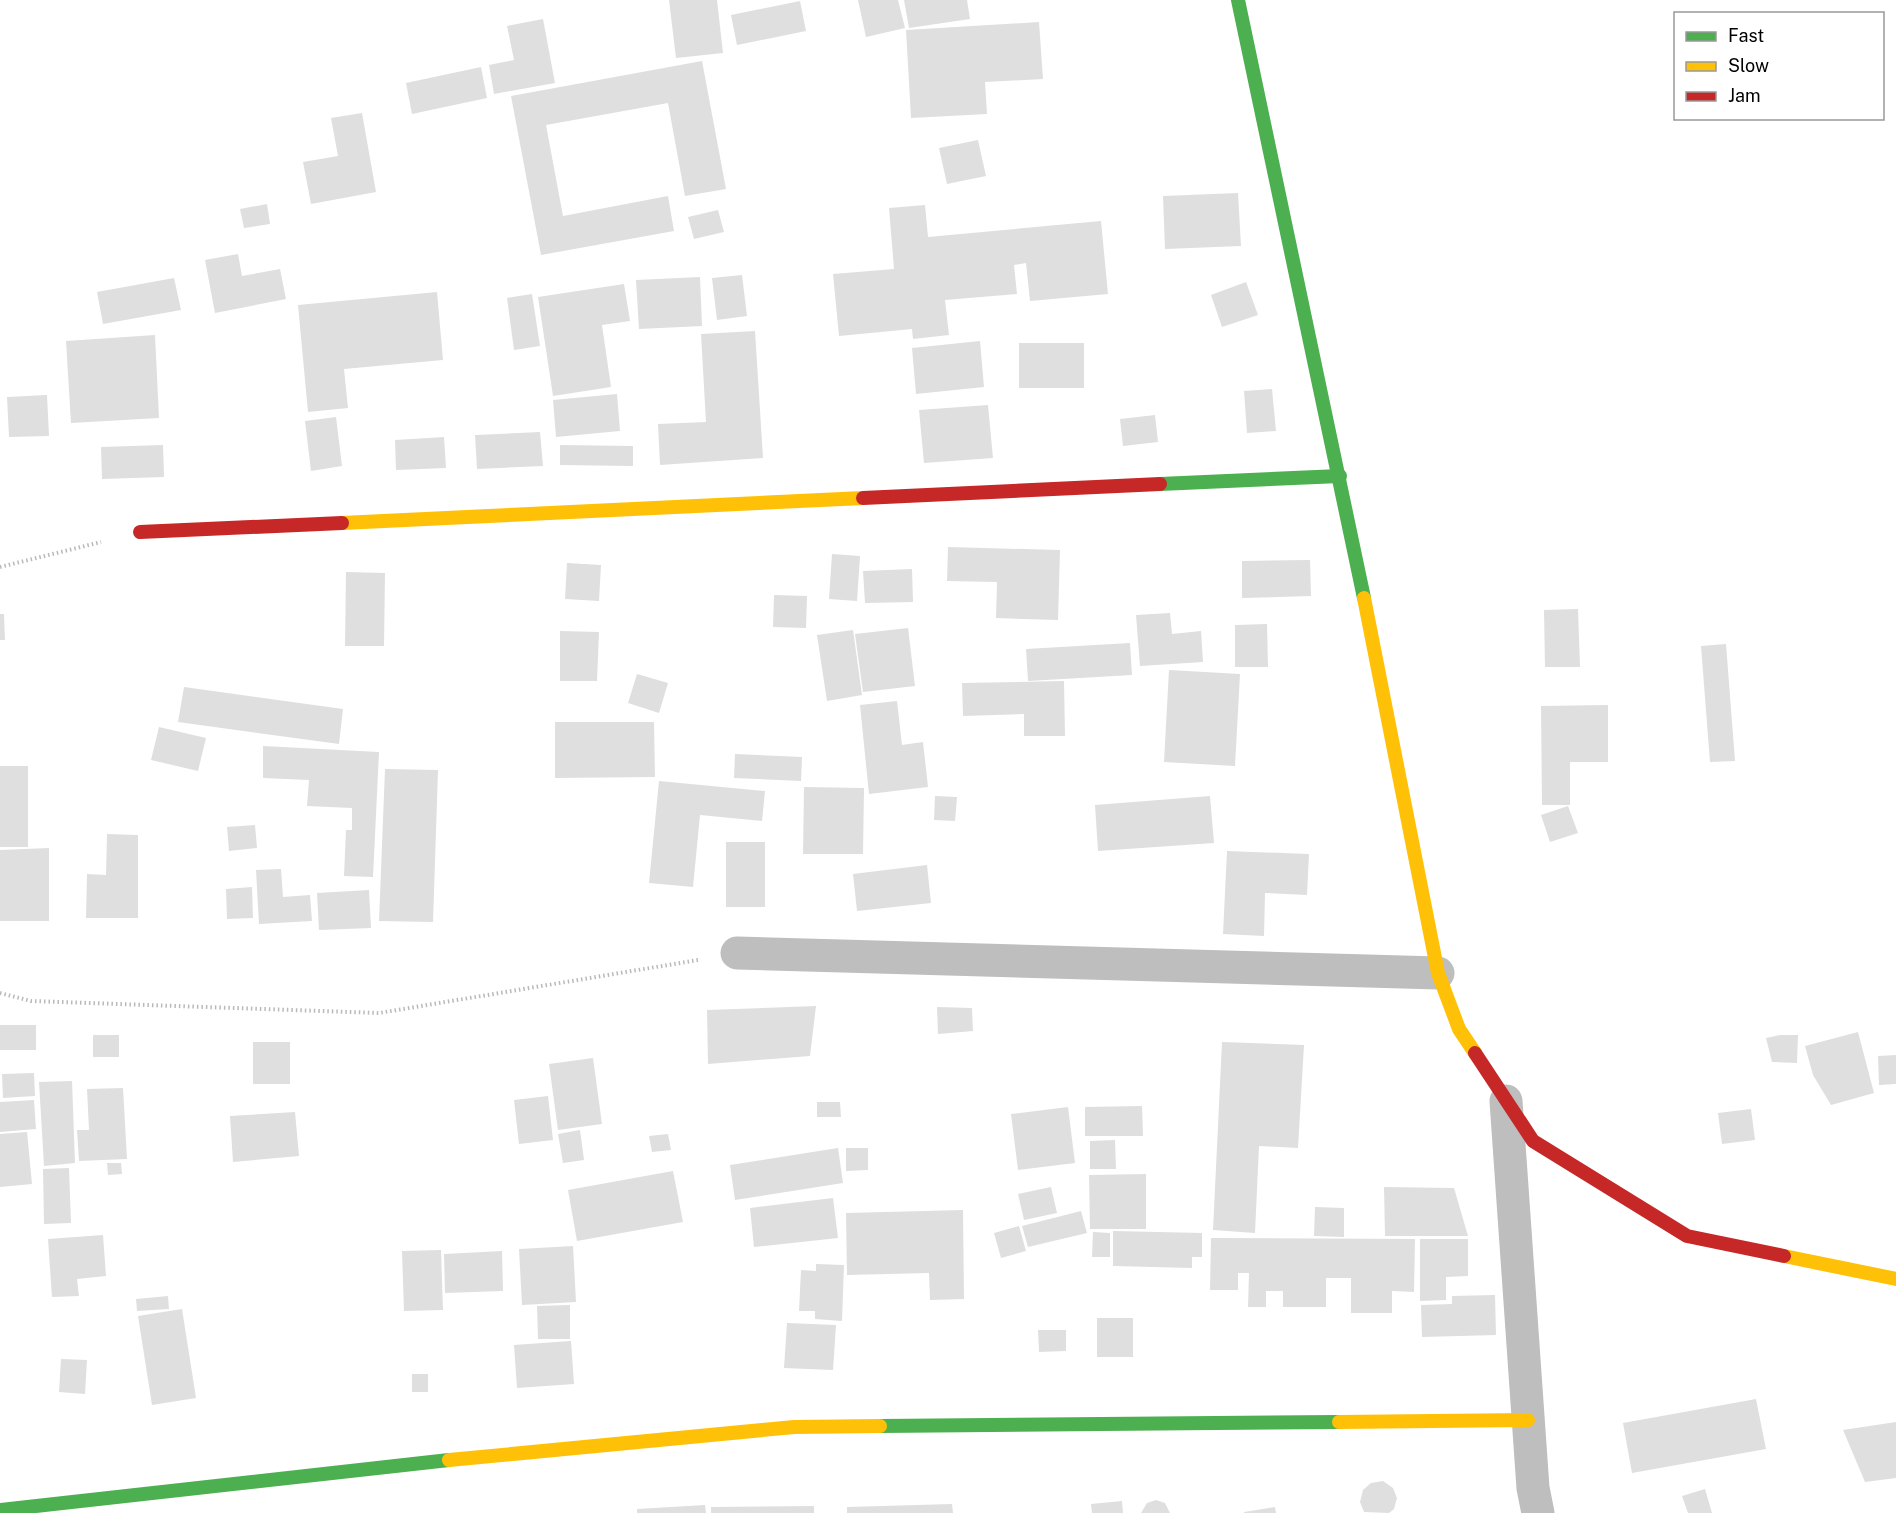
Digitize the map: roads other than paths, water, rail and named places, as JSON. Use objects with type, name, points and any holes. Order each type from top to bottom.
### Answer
[{"type":"street","points":[[1238,0],[1340,476],[1438,973],[1459,1029],[1533,1141],[1687,1236],[1896,1279]]},
{"type":"street","points":[[140,532],[1340,476]]},
{"type":"street","points":[[737,954],[1438,973]]},
{"type":"street","points":[[1506,1101],[1533,1488],[1538,1513]]},
{"type":"street","points":[[0,1510],[389,1466],[794,1427],[1528,1420]]}]
